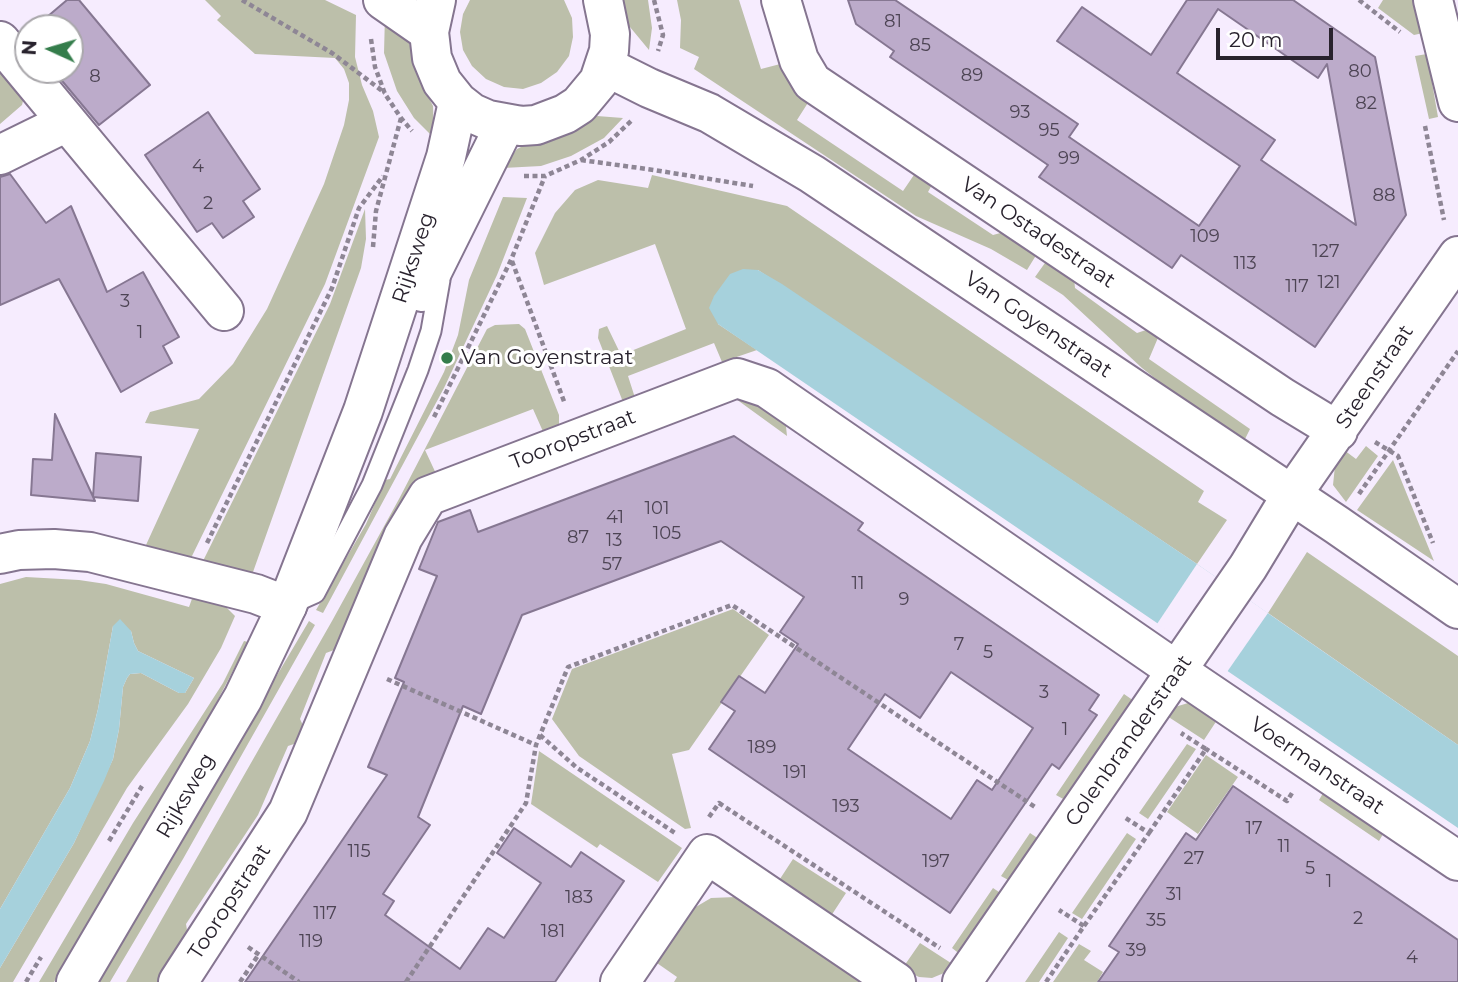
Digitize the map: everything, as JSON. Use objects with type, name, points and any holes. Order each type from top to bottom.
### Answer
[{"type":"street","points":[[383,0],[433,16],[432,58],[442,82],[458,102],[488,120],[505,125],[537,124],[565,114],[590,93],[605,66],[610,34],[603,0]]},
{"type":"street","name":"Van Ostadestraat","points":[[781,0],[799,60],[812,82],[1282,397],[1341,426]]},
{"type":"street","points":[[1433,0],[1458,102]]},
{"type":"street","points":[[0,41],[224,311]]},
{"type":"street","name":"Van Goyenstraat","points":[[605,66],[709,113],[812,174],[1458,609]]},
{"type":"street","name":"Rijksweg","points":[[76,982],[243,698],[287,606],[363,411],[446,157],[458,102]]},
{"type":"street","points":[[0,155],[67,122]]},
{"type":"street","name":"Rijksweg","points":[[363,411],[505,125]]},
{"type":"street","name":"Steenstraat","points":[[1291,496],[1341,426],[1447,243]]},
{"type":"street","name":"Tooropstraat","points":[[178,982],[288,812],[403,537],[428,496],[737,378],[767,388],[1182,663]]},
{"type":"street","name":"Colenbranderstraat","points":[[967,975],[1248,567],[1291,496]]},
{"type":"street","points":[[0,554],[19,550],[54,549],[90,552],[256,594],[287,606]]},
{"type":"street","name":"Voermanstraat","points":[[1182,663],[1458,861]]},
{"type":"street","points":[[620,982],[699,849],[897,982]]},
{"type":"lane","name":"Rijksweg","points":[[287,606],[315,593],[372,485],[431,331],[445,247]]},
{"type":"path","points":[[242,0],[332,53],[385,94]]},
{"type":"path","points":[[1361,0],[1409,39]]},
{"type":"path","points":[[1424,124],[1445,219],[1447,243]]},
{"type":"path","points":[[580,160],[762,188]]},
{"type":"path","points":[[191,577],[332,288],[359,208],[386,173]]},
{"type":"path","points":[[511,260],[578,437]]},
{"type":"path","points":[[1337,525],[1458,351]]},
{"type":"path","points":[[1341,426],[1398,456],[1438,553]]},
{"type":"path","points":[[406,982],[526,803],[536,745],[568,667],[732,604],[1068,828]]},
{"type":"path","points":[[351,663],[536,745]]},
{"type":"path","points":[[540,735],[576,767],[699,849],[719,803],[967,975]]},
{"type":"path","points":[[1084,926],[1149,833],[1092,794]]},
{"type":"path","points":[[215,925],[299,982]]},
{"type":"path","points":[[240,982],[259,954]]},
{"type":"green space","points":[[205,0],[325,0],[356,15],[355,57],[379,137],[325,284],[192,556],[186,557],[146,545],[199,429],[145,423],[150,412],[199,399],[233,364],[267,309],[324,184],[344,125],[349,100],[349,83],[344,69],[335,58],[255,54],[217,20],[221,16]]},
{"type":"green space","points":[[470,0],[564,0],[572,18],[573,37],[569,56],[557,72],[541,83],[523,89],[504,87],[486,79],[472,66],[463,50],[460,32],[463,14]]},
{"type":"green space","points":[[619,0],[648,0],[652,28],[649,50],[625,21]]},
{"type":"green space","points":[[677,0],[739,0],[761,69],[788,62],[811,98],[797,120],[903,191],[918,169],[934,181],[928,192],[993,235],[1019,228],[1043,244],[1027,270],[991,249],[916,216],[694,69],[699,57],[680,48],[681,20]]},
{"type":"green space","points":[[1383,0],[1415,0],[1423,33],[1414,35],[1378,8]]},
{"type":"green space","points":[[385,15],[409,42],[417,74],[433,106],[434,138],[414,118],[397,91],[384,53]]},
{"type":"green space","points":[[1427,54],[1438,117],[1429,119],[1415,56]]},
{"type":"green space","points":[[0,66],[24,97],[22,105],[0,124]]},
{"type":"green space","points":[[597,116],[623,118],[604,138],[571,156],[541,166],[503,168],[517,149],[573,123]]},
{"type":"green space","points":[[652,175],[787,206],[1204,491],[1198,502],[1227,520],[1197,564],[758,270],[718,324],[757,350],[722,362],[714,343],[628,376],[637,404],[623,402],[598,338],[599,329],[607,326],[621,355],[686,329],[655,244],[544,285],[535,253],[555,213],[575,190],[598,180],[648,188]]},
{"type":"green space","points":[[503,197],[527,198],[497,275],[444,388],[323,613],[316,610],[366,524],[385,480],[390,479],[444,372],[458,335],[469,280]]},
{"type":"green space","points":[[365,209],[366,239],[361,268],[253,572],[235,572],[202,563],[330,304]]},
{"type":"green space","points":[[1052,253],[1073,268],[1075,288],[1137,333],[1152,328],[1160,333],[1149,359],[1250,429],[1244,441],[1175,394],[1142,368],[1063,295],[1035,277]]},
{"type":"green space","points":[[519,324],[525,329],[559,415],[559,431],[545,436],[533,409],[425,450],[439,480],[345,646],[326,653],[300,719],[308,736],[306,740],[288,746],[258,815],[186,924],[189,942],[163,982],[126,982],[332,621],[487,329],[495,325]]},
{"type":"green space","points":[[746,398],[785,417],[787,436],[736,399]]},
{"type":"green space","points":[[1366,446],[1378,456],[1346,502],[1333,485],[1335,466],[1344,450],[1356,459]]},
{"type":"green space","points":[[1393,460],[1434,561],[1357,510]]},
{"type":"green space","points":[[1307,552],[1458,656],[1458,745],[1268,613]]},
{"type":"green space","points":[[26,577],[106,584],[189,607],[193,596],[217,602],[235,616],[221,648],[188,704],[127,788],[13,982],[0,982],[0,968],[74,843],[113,759],[123,687],[127,678],[130,674],[141,673],[179,693],[185,693],[194,678],[138,651],[131,631],[113,626],[90,741],[70,788],[0,909],[0,584]]},
{"type":"green space","points":[[733,609],[769,635],[689,750],[672,754],[691,828],[685,829],[579,756],[552,719],[572,669]]},
{"type":"green space","points":[[309,621],[315,625],[183,859],[110,982],[96,982]]},
{"type":"green space","points":[[244,641],[248,642],[201,732],[54,982],[39,982],[133,823],[223,683]]},
{"type":"green space","points":[[1124,694],[1134,701],[1065,800],[1056,795]]},
{"type":"green space","points":[[1188,703],[1206,706],[1221,714],[1204,740],[1167,716],[1175,707]]},
{"type":"green space","points":[[1187,744],[1196,749],[1148,819],[1139,813]]},
{"type":"green space","points":[[539,751],[682,848],[658,882],[600,844],[597,848],[531,804]]},
{"type":"green space","points":[[1206,755],[1238,777],[1198,834],[1167,812]]},
{"type":"green space","points":[[1326,788],[1386,829],[1379,841],[1319,800]]},
{"type":"green space","points":[[1030,833],[1039,839],[1010,881],[1001,876]]},
{"type":"green space","points":[[1127,833],[1136,839],[1082,919],[1072,913]]},
{"type":"green space","points":[[793,859],[846,893],[829,919],[776,885]]},
{"type":"green space","points":[[993,888],[1002,894],[961,955],[952,948]]},
{"type":"green space","points":[[736,897],[867,982],[674,982],[677,977],[654,961],[689,911],[711,898]]},
{"type":"green space","points":[[1059,932],[1068,938],[1039,982],[1025,982]]},
{"type":"green space","points":[[920,943],[954,965],[932,978],[919,977],[902,969]]},
{"type":"green space","points":[[1079,944],[1091,951],[1084,960],[1103,972],[1097,982],[1053,982]]},
{"type":"water","points":[[743,269],[758,270],[782,284],[1197,564],[1458,745],[1458,828],[718,324],[709,308],[714,296],[730,274]]},
{"type":"water","points":[[120,619],[131,631],[138,651],[194,678],[185,693],[179,693],[141,673],[130,674],[127,678],[123,687],[113,759],[104,781],[74,843],[0,968],[0,909],[70,788],[90,741],[113,626]]},
{"type":"pier","points":[[1197,564],[1268,613],[1227,672],[1157,624]]},
{"type":"building","points":[[67,0],[79,0],[150,85],[99,125],[65,84],[84,84],[84,14],[50,14]]},
{"type":"building","points":[[848,0],[895,0],[1078,124],[1069,137],[1199,226],[1240,166],[1057,41],[1082,7],[1151,55],[1187,0],[1293,0],[1375,57],[1406,215],[1315,347],[1181,255],[1172,268],[1039,177],[1048,165],[890,57],[894,51],[856,24]],"holes":[[[1218,9],[1318,78],[1327,64],[1356,225],[1261,160],[1275,140],[1177,73]]]},
{"type":"building","points":[[208,112],[260,189],[243,201],[254,217],[223,238],[212,223],[197,232],[145,155]]},
{"type":"building","points":[[10,174],[46,223],[71,206],[107,292],[143,272],[179,337],[163,346],[172,363],[121,392],[59,279],[0,305],[0,177]]},
{"type":"building","points":[[55,414],[95,501],[31,495],[33,459],[52,460]]},
{"type":"building","points":[[734,436],[863,523],[858,530],[1099,695],[1089,710],[1097,715],[1059,769],[1052,764],[950,913],[709,749],[735,711],[721,702],[739,676],[765,693],[798,644],[780,632],[804,597],[721,541],[522,615],[481,714],[463,706],[418,817],[430,825],[383,894],[394,901],[385,915],[460,969],[488,928],[504,938],[541,883],[497,853],[514,828],[571,867],[581,852],[624,881],[555,982],[245,982],[387,775],[368,767],[404,682],[395,678],[437,576],[419,569],[438,522],[470,510],[478,532]],"holes":[[[951,672],[1033,728],[992,790],[977,780],[951,819],[848,749],[885,694],[920,718]]]},
{"type":"building","points":[[96,453],[141,457],[138,501],[93,497]]},
{"type":"building","points":[[1233,786],[1458,940],[1458,982],[1098,982],[1119,952],[1109,946],[1186,833],[1196,840]]},
{"type":"place","name":"Van Goyenstraat","points":[[447,358]]}]
